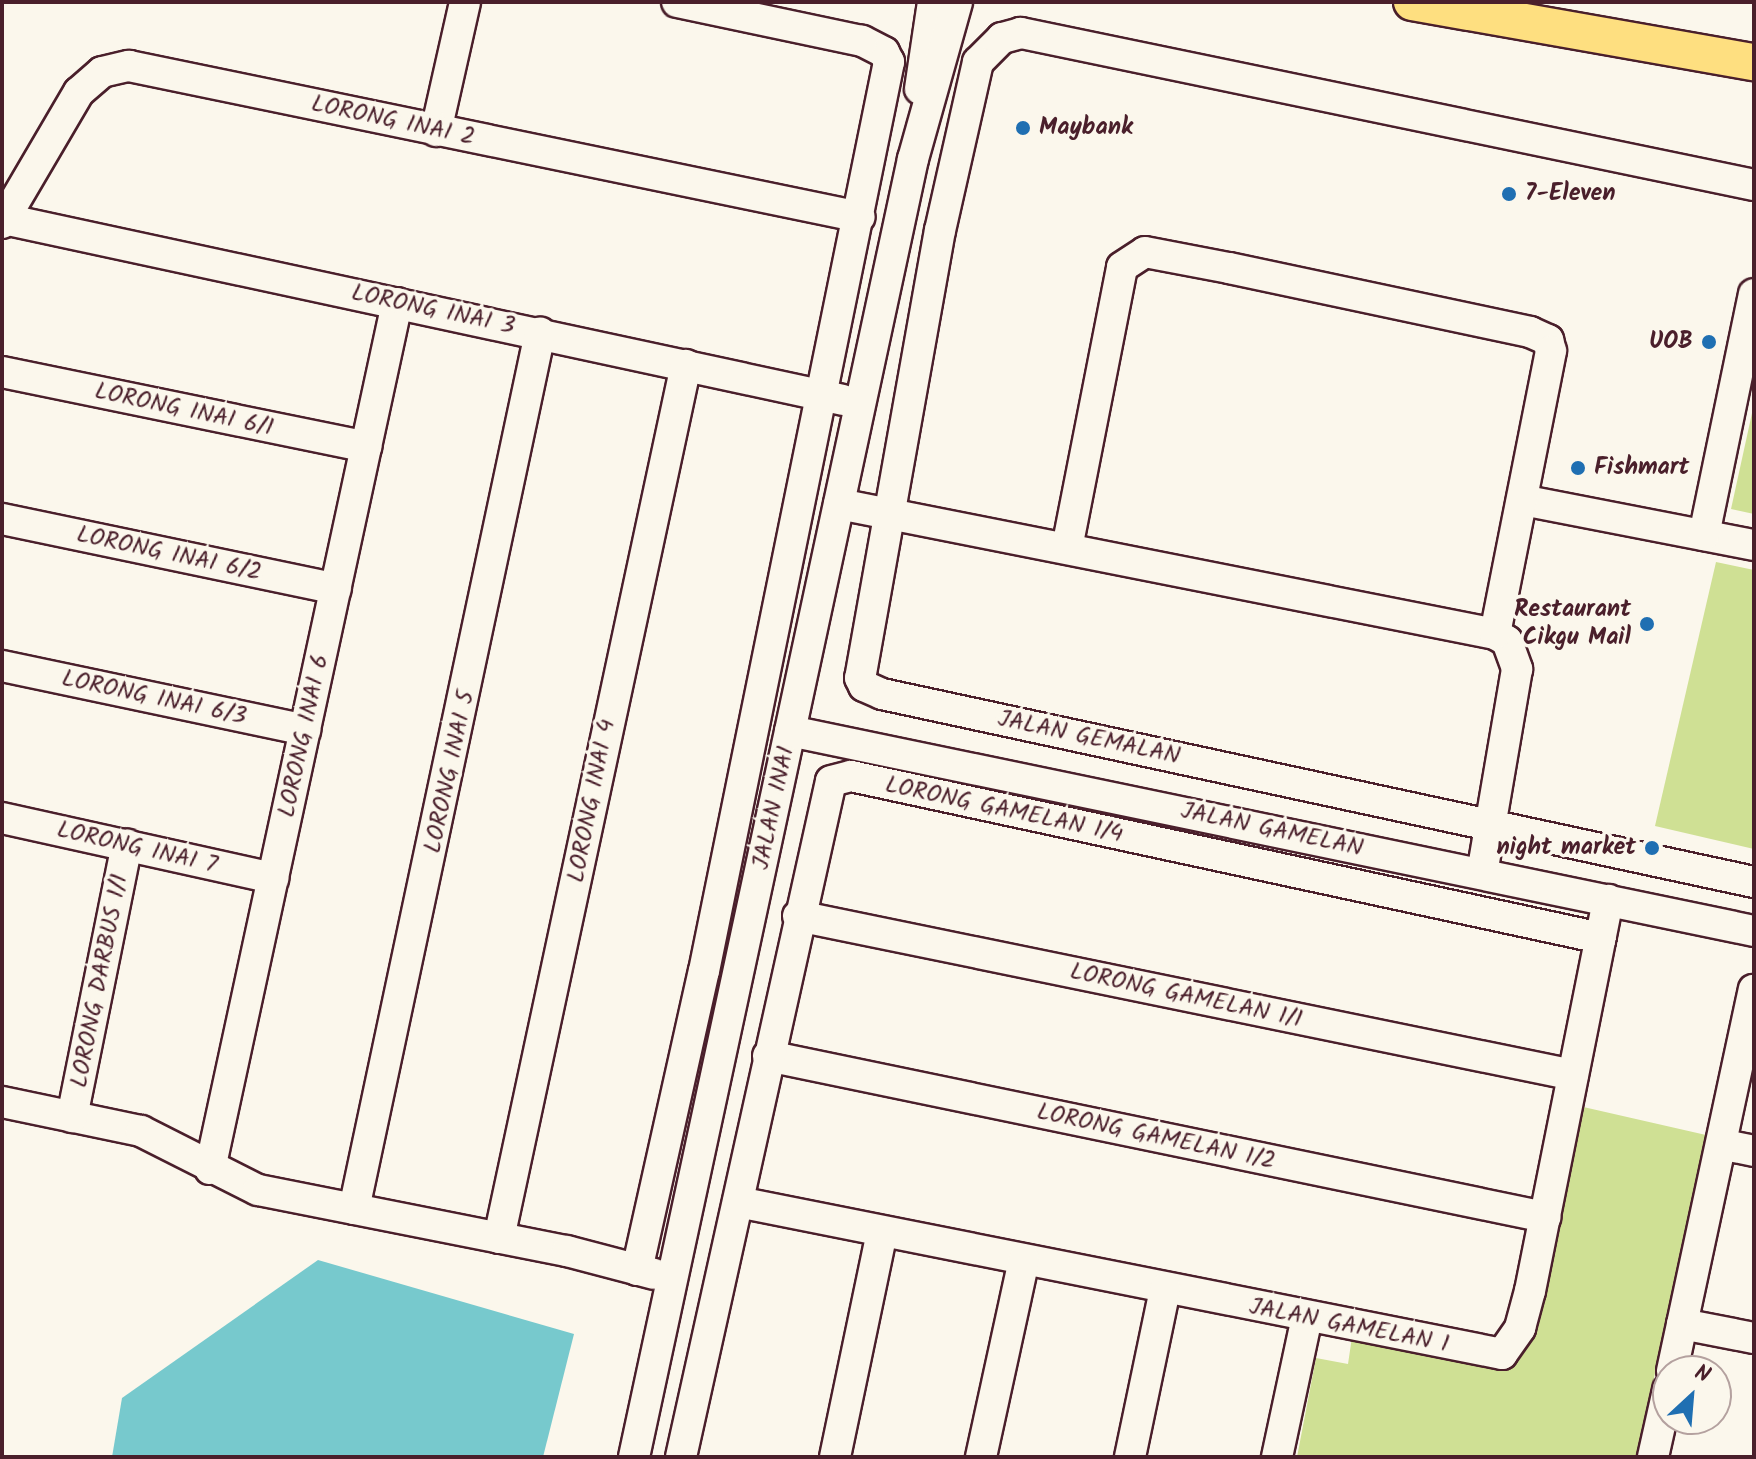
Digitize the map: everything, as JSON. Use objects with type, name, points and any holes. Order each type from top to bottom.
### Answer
[{"type":"main road","points":[[1424,3],[1754,62]]},
{"type":"street","points":[[436,131],[465,2]]},
{"type":"street","points":[[637,1270],[888,75],[884,52],[862,41],[677,2]]},
{"type":"street","name":"JALAN INAI","points":[[913,159],[933,2]]},
{"type":"street","name":"JALAN INAI","points":[[634,1457],[913,159],[957,2]]},
{"type":"street","points":[[888,512],[940,230],[978,62],[989,47],[1010,34],[1754,185]]},
{"type":"street","name":"LORONG INAI 2","points":[[3,221],[79,92],[102,72],[118,66],[860,217]]},
{"type":"street","name":"LORONG INAI 3","points":[[3,221],[540,333],[861,404]]},
{"type":"street","points":[[1067,548],[1119,277],[1127,261],[1145,252],[1542,335],[1551,351],[1495,634]]},
{"type":"street","points":[[1704,535],[1754,294]]},
{"type":"street","name":"LORONG INAI 6","points":[[210,1169],[397,303]]},
{"type":"street","name":"LORONG INAI 5","points":[[354,1209],[540,333]]},
{"type":"street","name":"LORONG INAI 4","points":[[499,1238],[686,365]]},
{"type":"street","name":"LORONG INAI 6/1","points":[[2,372],[366,447]]},
{"type":"street","points":[[1522,500],[1754,545]]},
{"type":"street","points":[[839,504],[1495,634],[1514,649],[1517,669],[1482,874]]},
{"type":"street","name":"JALAN GEMALAN","points":[[888,512],[860,670],[870,691],[1490,824]]},
{"type":"street","name":"LORONG INAI 6/2","points":[[2,519],[336,589]]},
{"type":"street","name":"LORONG INAI 6/3","points":[[2,666],[305,730]]},
{"type":"street","name":"JALAN GAMELAN","points":[[790,731],[1754,931]]},
{"type":"street","name":"LORONG GAMELAN 1/4","points":[[681,1457],[826,788],[839,777],[851,776],[1601,938]]},
{"type":"street","name":"LORONG INAI 7","points":[[2,818],[273,878]]},
{"type":"street","points":[[1490,824],[1754,882]]},
{"type":"street","name":"LORONG DARBUS 1/1","points":[[72,1117],[127,845]]},
{"type":"street","name":"JALAN GAMELAN 1","points":[[738,1202],[1502,1354],[1520,1328],[1608,900]]},
{"type":"street","name":"LORONG GAMELAN 1/1","points":[[798,916],[1573,1075]]},
{"type":"street","points":[[1675,1355],[1724,1145],[1754,990]]},
{"type":"street","name":"LORONG GAMELAN 1/2","points":[[768,1056],[1545,1217]]},
{"type":"street","points":[[2,1102],[141,1131],[245,1186],[499,1238],[672,1279]]},
{"type":"street","points":[[1724,1145],[1754,1151]]},
{"type":"street","points":[[835,1457],[882,1232]]},
{"type":"street","points":[[981,1457],[1024,1260]]},
{"type":"street","points":[[1130,1457],[1165,1289]]},
{"type":"street","points":[[1277,1457],[1307,1317]]},
{"type":"street","points":[[1682,1324],[1754,1338]]},
{"type":"street","points":[[1653,1457],[1658,1435]]},
{"type":"green space","points":[[1754,404],[1754,514],[1731,509]]},
{"type":"green space","points":[[1716,562],[1754,570],[1754,849],[1655,826]]},
{"type":"green space","points":[[1579,1106],[1706,1135],[1659,1355],[1652,1355],[1652,1387],[1637,1457],[1297,1457],[1316,1358],[1348,1364],[1352,1337],[1495,1366],[1523,1351]]},
{"type":"water","points":[[318,1260],[574,1334],[543,1457],[112,1457],[122,1398]]},
{"type":"place","name":"Maybank","points":[[1023,128]]},
{"type":"place","name":"7-Eleven","points":[[1509,194]]},
{"type":"place","name":"UOB","points":[[1709,342]]},
{"type":"place","name":"Fishmart","points":[[1578,468]]},
{"type":"place","name":"Restaurant Cikgu Mail","points":[[1647,624]]},
{"type":"place","name":"night market","points":[[1652,848]]}]
